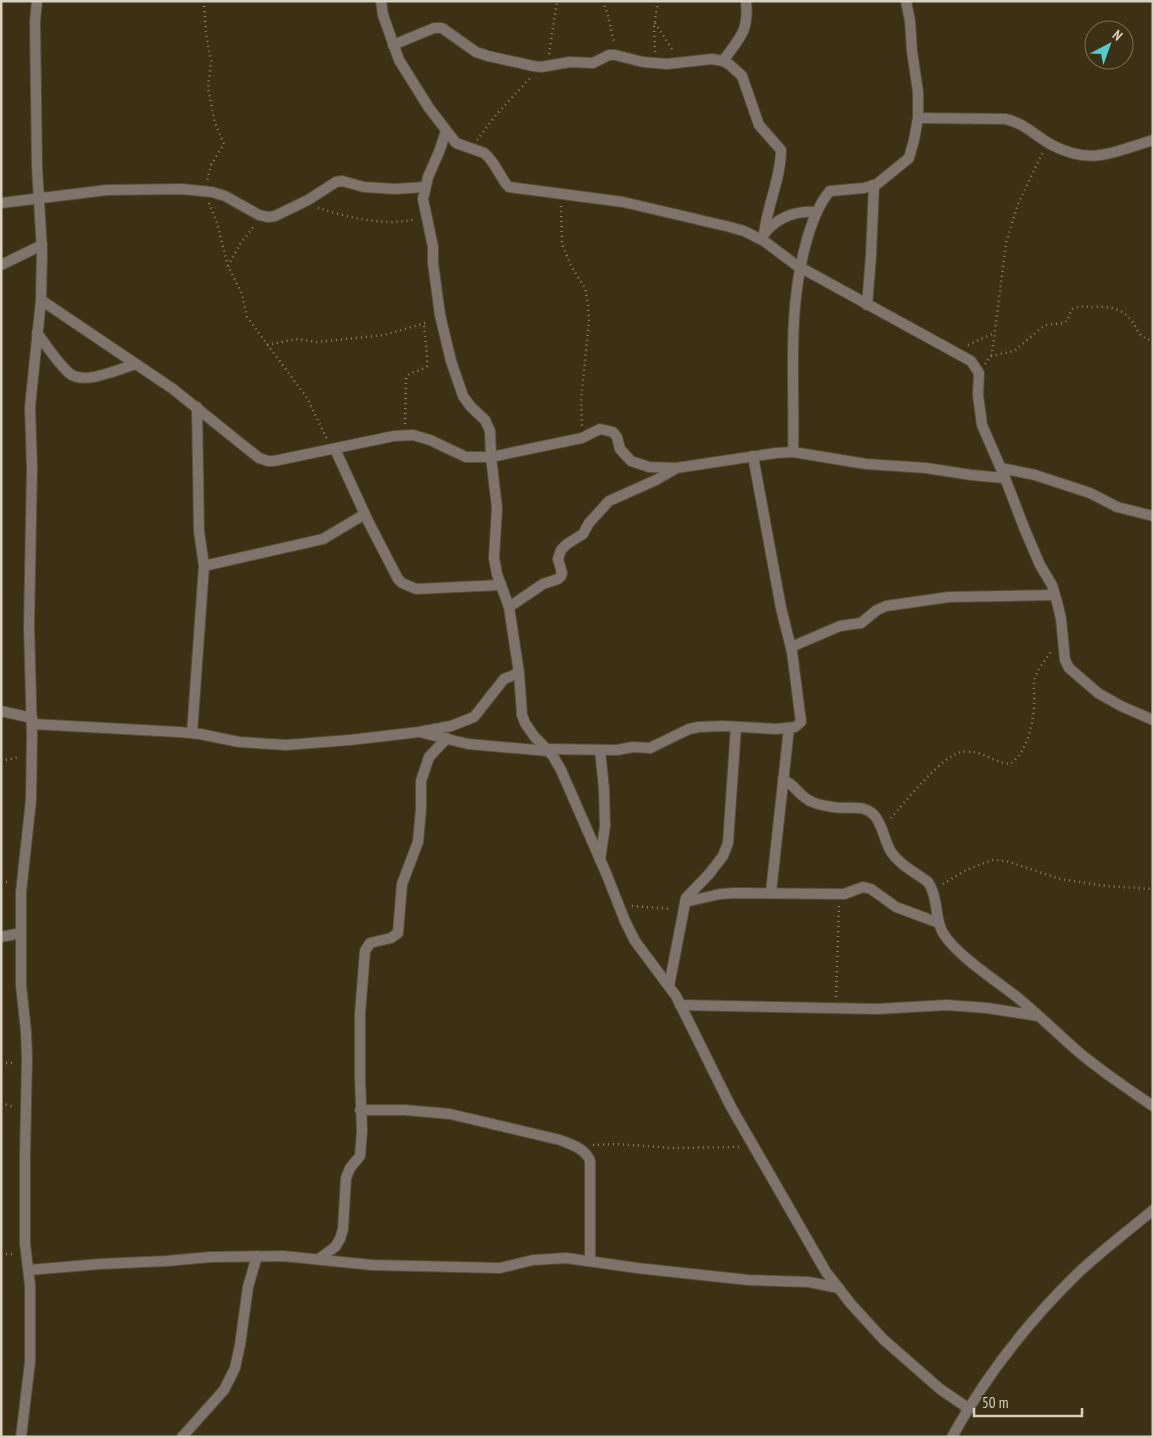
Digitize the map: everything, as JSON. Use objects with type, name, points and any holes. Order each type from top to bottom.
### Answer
[{"type":"street","points":[[21,1437],[30,1362],[30,1285],[25,1244],[27,1058],[21,985],[21,892],[31,800],[32,721],[29,626],[32,468],[30,407],[41,300],[42,245],[37,166],[35,22],[37,1]]},
{"type":"street","points":[[381,1],[383,15],[398,60],[429,108],[456,143],[488,156],[509,187],[623,202],[763,237],[800,268],[971,362],[979,373],[978,395],[982,425],[1025,530],[1055,595],[1063,635],[1065,660],[1069,668],[1098,693],[1121,706],[1153,720]]},
{"type":"street","points":[[723,61],[746,26],[748,17],[746,1]]},
{"type":"street","points":[[793,452],[793,320],[800,268],[810,227],[830,191],[864,188],[877,184],[909,158],[914,140],[918,118],[918,92],[905,2]]},
{"type":"street","points":[[393,44],[434,28],[442,28],[482,54],[544,66],[570,62],[593,63],[609,55],[643,62],[667,64],[712,59],[723,61],[742,76],[759,125],[781,150],[763,237]]},
{"type":"street","points":[[918,118],[1005,119],[1018,122],[1048,142],[1070,152],[1085,156],[1104,156],[1153,140]]},
{"type":"street","points":[[446,131],[425,187],[423,198],[433,246],[433,263],[441,318],[451,361],[463,396],[471,407],[486,420],[489,426],[497,508],[494,558],[509,607],[519,673],[522,715],[525,723],[561,770],[635,941],[669,986],[680,1005],[708,1065],[826,1272],[851,1304],[883,1339],[940,1388],[968,1408]]},
{"type":"street","points":[[1,203],[107,190],[182,188],[225,196],[262,216],[275,216],[342,180],[372,187],[395,189],[425,187]]},
{"type":"street","points":[[867,305],[874,185]]},
{"type":"street","points":[[763,237],[777,221],[787,216],[799,212],[818,212]]},
{"type":"street","points":[[1,265],[42,245]]},
{"type":"street","points":[[41,300],[197,407],[260,458],[268,461],[394,436],[413,435],[430,440],[451,452],[466,457],[491,457],[582,438],[600,429],[613,432],[617,437],[620,449],[631,460],[650,467],[676,468],[793,452],[866,464],[926,468],[971,475],[1003,473],[1035,475],[1090,493],[1117,507],[1153,516]]},
{"type":"street","points":[[37,333],[69,374],[80,378],[98,376],[136,364]]},
{"type":"street","points":[[192,733],[204,566],[199,531],[197,407]]},
{"type":"street","points":[[333,449],[398,579],[416,589],[501,585]]},
{"type":"street","points":[[419,732],[468,744],[547,750],[600,750],[650,748],[688,729],[699,727],[789,728],[799,725],[802,719],[795,687],[791,646],[781,608],[754,456]]},
{"type":"street","points":[[509,607],[543,584],[561,576],[562,573],[558,559],[561,550],[566,544],[583,534],[589,523],[608,501],[656,480],[676,468]]},
{"type":"street","points":[[204,566],[323,539],[365,514]]},
{"type":"street","points":[[791,646],[840,626],[860,623],[876,610],[886,606],[948,597],[1055,595]]},
{"type":"street","points":[[1,711],[32,721],[192,733],[239,742],[286,745],[350,740],[419,732],[451,726],[474,718],[504,679],[519,673]]},
{"type":"street","points":[[669,986],[686,898],[723,856],[728,843],[736,727]]},
{"type":"street","points":[[771,892],[789,728]]},
{"type":"street","points":[[320,1258],[334,1247],[340,1239],[346,1178],[350,1168],[360,1156],[362,1130],[360,1110],[360,1014],[365,951],[370,943],[391,938],[398,933],[402,884],[418,842],[421,781],[429,756],[447,738]]},
{"type":"street","points":[[600,750],[605,826],[600,860]]},
{"type":"street","points":[[783,780],[791,784],[804,798],[811,801],[835,808],[855,807],[871,812],[876,816],[890,851],[899,861],[928,882],[933,890],[942,932],[952,945],[1040,1017],[1080,1053],[1118,1083],[1153,1106]]},
{"type":"street","points":[[684,906],[720,894],[771,892],[840,894],[863,887],[871,889],[896,907],[939,923]]},
{"type":"street","points":[[1,937],[21,933]]},
{"type":"street","points":[[680,1005],[877,1009],[947,1005],[987,1008],[1040,1017]]},
{"type":"street","points":[[360,1110],[405,1110],[450,1114],[498,1124],[576,1146],[588,1155],[590,1161],[590,1261]]},
{"type":"street","points":[[952,1437],[980,1388],[1022,1333],[1078,1274],[1153,1210]]},
{"type":"street","points":[[182,1437],[224,1390],[236,1368],[248,1287],[257,1256]]},
{"type":"street","points":[[29,1270],[211,1257],[283,1256],[320,1258],[372,1265],[500,1268],[546,1258],[566,1258],[748,1280],[809,1282],[839,1288]]},
{"type":"path","points":[[204,1],[206,34],[211,61],[208,88],[215,123],[224,144],[211,165],[205,191],[219,230],[228,266],[242,294],[247,317],[307,398],[333,449]]},
{"type":"path","points":[[470,149],[496,115],[544,66],[558,1]]},
{"type":"path","points":[[603,1],[614,37],[615,55]]},
{"type":"path","points":[[657,63],[654,22],[658,1]]},
{"type":"path","points":[[654,22],[682,61]]},
{"type":"path","points":[[979,373],[991,356],[1006,243],[1018,204],[1048,142]]},
{"type":"path","points":[[560,194],[562,244],[571,266],[584,288],[588,305],[589,321],[581,401],[582,438]]},
{"type":"path","points":[[302,203],[335,213],[379,221],[403,221],[426,216]]},
{"type":"path","points":[[228,266],[240,244],[262,216]]},
{"type":"path","points":[[991,356],[1014,351],[1044,325],[1064,323],[1068,320],[1071,310],[1077,307],[1111,307],[1124,313],[1133,323],[1140,336],[1153,341]]},
{"type":"path","points":[[267,345],[296,339],[317,342],[384,335],[441,318]]},
{"type":"path","points":[[405,436],[406,378],[410,373],[426,368],[424,324]]},
{"type":"path","points":[[953,351],[994,334]]},
{"type":"path","points":[[881,829],[934,771],[960,752],[973,752],[1005,764],[1010,764],[1018,758],[1031,725],[1034,706],[1034,681],[1037,673],[1063,635]]},
{"type":"path","points":[[1,761],[32,753]]},
{"type":"path","points":[[933,890],[966,870],[992,860],[1006,861],[1060,879],[1106,886],[1153,889]]},
{"type":"path","points":[[836,1008],[840,894]]},
{"type":"path","points":[[618,905],[684,906]]},
{"type":"path","points":[[576,1146],[617,1144],[672,1148],[754,1146]]}]
